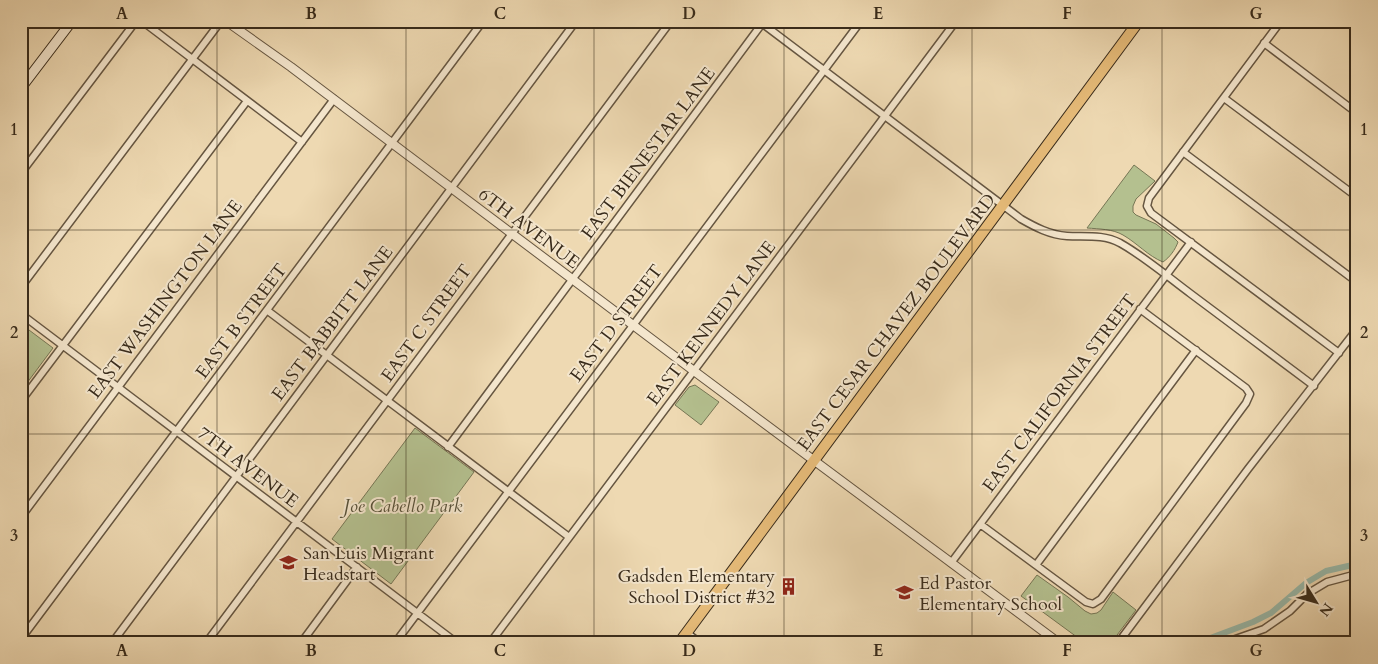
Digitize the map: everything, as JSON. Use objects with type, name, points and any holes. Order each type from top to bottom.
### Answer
[{"type":"highway","name":"EAST CESAR CHAVEZ BOULEVARD","points":[[678,643],[1004,206],[1139,21]]},
{"type":"main road","points":[[21,88],[72,21]]},
{"type":"street","points":[[21,173],[136,21]]},
{"type":"street","points":[[142,21],[302,142]]},
{"type":"street","points":[[21,287],[221,21]]},
{"type":"street","name":"6TH AVENUE","points":[[226,21],[334,99],[1058,643]]},
{"type":"street","name":"EAST B STREET","points":[[21,639],[483,21]]},
{"type":"street","name":"EAST BABBITT LANE","points":[[112,643],[576,21]]},
{"type":"street","name":"EAST C STREET","points":[[206,643],[671,21]]},
{"type":"street","name":"EAST D STREET","points":[[395,643],[861,21]]},
{"type":"street","name":"EAST KENNEDY LANE","points":[[490,643],[886,117],[956,21]]},
{"type":"street","points":[[1281,21],[1149,198],[1147,206],[1151,213],[1339,353]]},
{"type":"street","points":[[1347,21],[1357,28]]},
{"type":"street","points":[[762,22],[823,70],[1032,225],[1054,234],[1091,236],[1118,242],[1166,275],[1314,386]]},
{"type":"street","name":"EAST BIENESTAR LANE","points":[[448,447],[762,22]]},
{"type":"street","points":[[1264,43],[1357,113]]},
{"type":"street","points":[[1224,98],[1357,197]]},
{"type":"street","name":"EAST WASHINGTON LANE","points":[[21,516],[334,99]]},
{"type":"street","points":[[21,402],[247,101]]},
{"type":"street","points":[[1183,152],[1357,282]]},
{"type":"street","name":"EAST CALIFORNIA STREET","points":[[951,563],[1191,242]]},
{"type":"street","points":[[980,524],[1086,602],[1093,604],[1101,599],[1246,403],[1250,394],[1246,388],[1140,309]]},
{"type":"street","points":[[268,311],[569,537]]},
{"type":"street","name":"7TH AVENUE","points":[[21,314],[457,643]]},
{"type":"street","points":[[1118,643],[1248,469],[1357,330]]},
{"type":"street","points":[[1036,565],[1196,350]]},
{"type":"street","points":[[300,643],[357,567]]},
{"type":"street","points":[[1224,643],[1264,629],[1290,611],[1307,594],[1327,582],[1357,574]]},
{"type":"street","points":[[686,632],[700,643]]},
{"type":"green space","points":[[1134,165],[1155,181],[1136,199],[1133,212],[1156,224],[1178,242],[1172,253],[1163,262],[1119,233],[1087,228]]},
{"type":"green space","points":[[21,324],[53,348],[21,391]]},
{"type":"green space","points":[[695,385],[719,402],[701,425],[675,405],[689,387]]},
{"type":"green space","name":"Joe Cabello Park","points":[[415,428],[474,472],[391,584],[332,539]]},
{"type":"green space","points":[[1037,575],[1091,614],[1101,610],[1113,592],[1136,610],[1111,643],[1085,643],[1021,596]]},
{"type":"waterway","points":[[1197,643],[1253,622],[1271,613],[1306,583],[1326,571],[1357,564]]},
{"type":"place","name":"San Luis Migrant Headstart","points":[[289,563]]},
{"type":"place","name":"Gadsden Elementary School District #32","points":[[789,586]]},
{"type":"place","name":"Ed Pastor Elementary School","points":[[905,593]]}]
